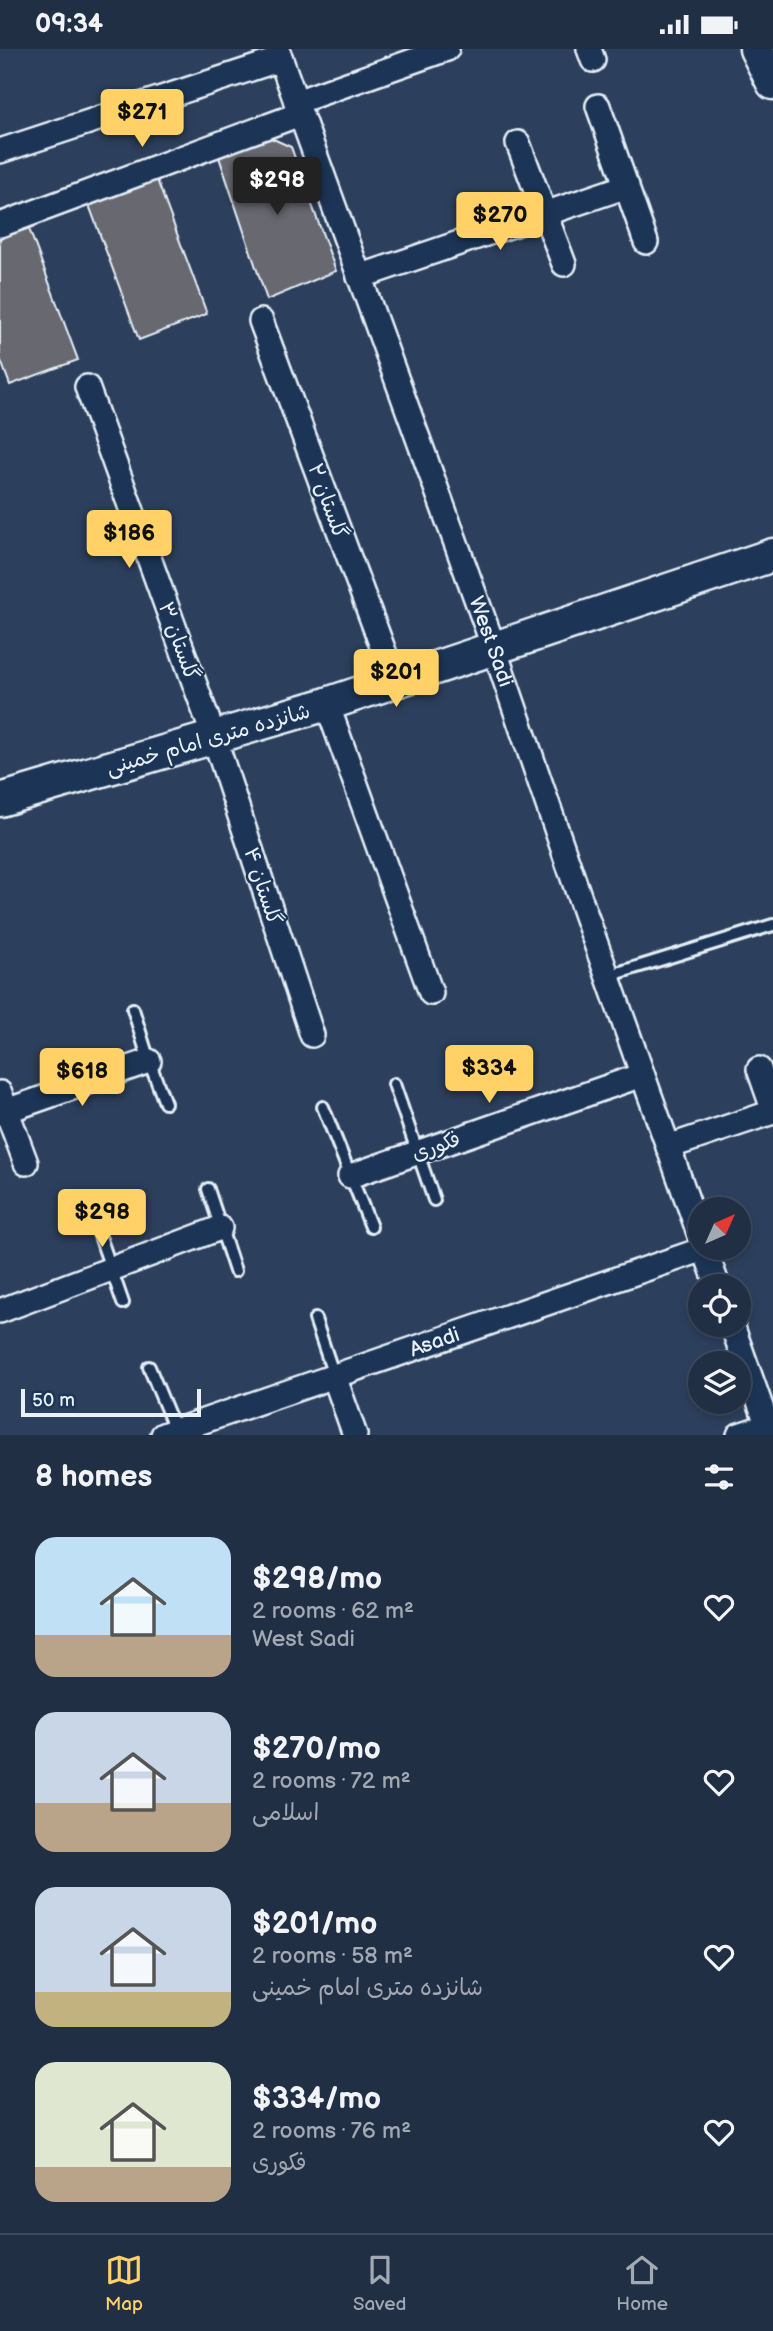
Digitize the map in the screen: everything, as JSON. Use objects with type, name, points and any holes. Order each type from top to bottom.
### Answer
[{"type":"main road","points":[[756,49],[773,83]]},
{"type":"main road","name":"شانزده متری امام خمینی","points":[[0,800],[327,704],[773,555]]},
{"type":"street","points":[[0,225],[447,49]]},
{"type":"street","points":[[0,151],[279,54]]},
{"type":"street","name":"West Sadi","points":[[279,54],[494,648],[688,1203]]},
{"type":"street","points":[[598,106],[646,241]]},
{"type":"street","points":[[518,143],[564,264]]},
{"type":"street","points":[[359,277],[626,186]]},
{"type":"street","name":"گلستان ۲","points":[[261,321],[395,681]]},
{"type":"street","name":"گلستان ۳","points":[[87,387],[214,737]]},
{"type":"street","points":[[327,704],[431,993]]},
{"type":"street","name":"گلستان ۴","points":[[214,737],[312,1035]]},
{"type":"street","points":[[26,1163],[2,1106],[149,1061]]},
{"type":"street","points":[[668,1147],[773,1111],[759,1069]]},
{"type":"street","name":"فکوری","points":[[350,1175],[642,1075]]},
{"type":"street","points":[[0,1311],[220,1228]]},
{"type":"street","name":"Asadi","points":[[172,1434],[688,1254]]},
{"type":"street","points":[[737,1337],[771,1428],[739,1435]]},
{"type":"street","points":[[334,1376],[355,1435]]},
{"type":"lane","points":[[608,976],[773,925]]},
{"type":"lane","points":[[133,1009],[165,1103]]},
{"type":"lane","points":[[394,1084],[435,1200]]},
{"type":"lane","points":[[323,1107],[371,1227]]},
{"type":"lane","points":[[208,1189],[235,1271]]},
{"type":"lane","points":[[95,1222],[123,1304]]},
{"type":"lane","points":[[315,1318],[334,1376]]},
{"type":"lane","points":[[149,1367],[172,1434]]},
{"type":"building","points":[[271,138],[291,147],[336,271],[267,300],[219,157]]},
{"type":"building","points":[[157,180],[207,314],[139,340],[89,205]]},
{"type":"building","points":[[28,226],[78,360],[10,385],[0,358],[0,236]]}]
